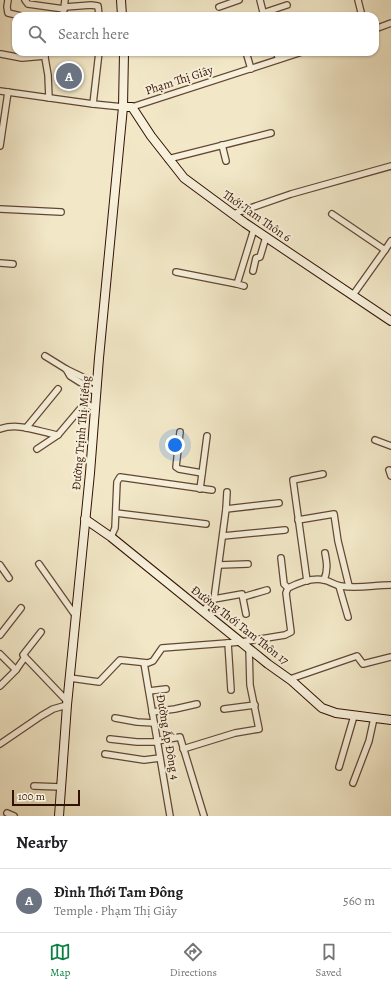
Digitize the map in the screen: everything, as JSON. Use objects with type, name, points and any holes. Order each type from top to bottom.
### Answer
[{"type":"main road","points":[[121,0],[122,12]]},
{"type":"main road","name":"Đường Trịnh Thị Miếng","points":[[59,816],[67,703],[96,409],[97,384],[123,106],[124,56]]},
{"type":"main road","points":[[123,106],[132,107]]},
{"type":"main road","name":"Thới Tam Thôn 6","points":[[132,107],[151,136],[184,178],[254,229],[391,321]]},
{"type":"main road","name":"Đường Thới Tam Thôn 17","points":[[85,519],[111,537],[268,664],[290,679],[322,708],[336,714],[391,720]]},
{"type":"street","points":[[8,0],[8,13],[12,14]]},
{"type":"street","points":[[25,0],[28,4],[64,8],[91,5],[98,6],[99,12]]},
{"type":"street","points":[[64,12],[65,0]]},
{"type":"street","points":[[219,7],[239,0]]},
{"type":"street","points":[[260,0],[263,12]]},
{"type":"street","points":[[358,0],[361,12]]},
{"type":"street","points":[[269,12],[287,5]]},
{"type":"street","points":[[379,28],[391,23]]},
{"type":"street","points":[[2,54],[22,58],[34,56]]},
{"type":"street","points":[[45,56],[49,98]]},
{"type":"street","points":[[93,104],[99,56]]},
{"type":"street","points":[[247,56],[251,69]]},
{"type":"street","name":"Phạm Thị Giây","points":[[132,107],[289,56]]},
{"type":"street","points":[[0,91],[93,104],[123,106]]},
{"type":"street","points":[[0,146],[8,92]]},
{"type":"street","points":[[168,158],[271,133]]},
{"type":"street","points":[[222,145],[226,161]]},
{"type":"street","points":[[233,214],[291,194],[391,166]]},
{"type":"street","points":[[0,209],[61,212]]},
{"type":"street","points":[[332,214],[385,250]]},
{"type":"street","points":[[237,284],[254,229]]},
{"type":"street","points":[[252,271],[256,258],[260,257],[266,237]]},
{"type":"street","points":[[353,295],[391,242]]},
{"type":"street","points":[[0,263],[13,264]]},
{"type":"street","points":[[176,272],[244,286]]},
{"type":"street","points":[[44,356],[66,369],[97,384]]},
{"type":"street","points":[[66,369],[70,376],[97,393]]},
{"type":"street","points":[[26,428],[58,389]]},
{"type":"street","points":[[37,450],[58,435],[85,403],[96,409]]},
{"type":"street","points":[[0,428],[8,426],[26,428],[58,435]]},
{"type":"street","points":[[180,432],[176,467],[179,469],[202,472]]},
{"type":"street","points":[[200,489],[207,436]]},
{"type":"street","points":[[375,440],[391,446]]},
{"type":"street","points":[[308,581],[293,480],[323,474]]},
{"type":"street","points":[[111,537],[115,528],[118,482],[120,477],[212,490]]},
{"type":"street","points":[[203,611],[214,599],[223,536],[227,492]]},
{"type":"street","points":[[226,509],[280,503]]},
{"type":"street","points":[[116,513],[206,524]]},
{"type":"street","points":[[298,520],[334,514],[338,541],[349,586]]},
{"type":"street","points":[[223,536],[285,530]]},
{"type":"street","points":[[324,580],[328,567],[325,553]]},
{"type":"street","points":[[281,558],[284,584],[288,588]]},
{"type":"street","points":[[0,564],[9,578]]},
{"type":"street","points":[[39,564],[75,615]]},
{"type":"street","points":[[219,566],[248,564]]},
{"type":"street","points":[[288,588],[315,579],[324,580],[339,586],[391,585]]},
{"type":"street","points":[[339,586],[348,617]]},
{"type":"street","points":[[70,678],[99,682],[120,660],[148,663],[153,661],[162,648],[241,642],[285,635],[291,632],[286,593],[288,588]]},
{"type":"street","points":[[243,597],[267,590]]},
{"type":"street","points":[[214,599],[242,594],[246,614]]},
{"type":"street","points":[[0,635],[21,608]]},
{"type":"street","points":[[0,686],[16,670],[25,657],[23,655],[41,632]]},
{"type":"street","points":[[228,643],[231,690]]},
{"type":"street","points":[[183,749],[235,733],[259,729],[250,685],[249,648]]},
{"type":"street","points":[[0,654],[16,670]]},
{"type":"street","points":[[290,679],[357,656],[363,664],[391,657]]},
{"type":"street","points":[[0,744],[40,716],[67,703],[25,657]]},
{"type":"street","name":"Đường Ấp Đông 4","points":[[144,663],[170,816]]},
{"type":"street","points":[[149,691],[166,689]]},
{"type":"street","points":[[152,712],[197,704]]},
{"type":"street","points":[[224,709],[255,706]]},
{"type":"street","points":[[339,767],[354,716]]},
{"type":"street","points":[[115,718],[154,723]]},
{"type":"street","points":[[353,783],[369,740],[374,718]]},
{"type":"street","points":[[110,738],[137,742],[157,742],[180,737],[204,816]]},
{"type":"street","points":[[105,754],[144,760],[160,758]]},
{"type":"street","points":[[34,786],[61,787]]},
{"type":"street","points":[[7,813],[14,816]]},
{"type":"place","name":"Đình Thới Tam Đông","points":[[69,76]]}]
